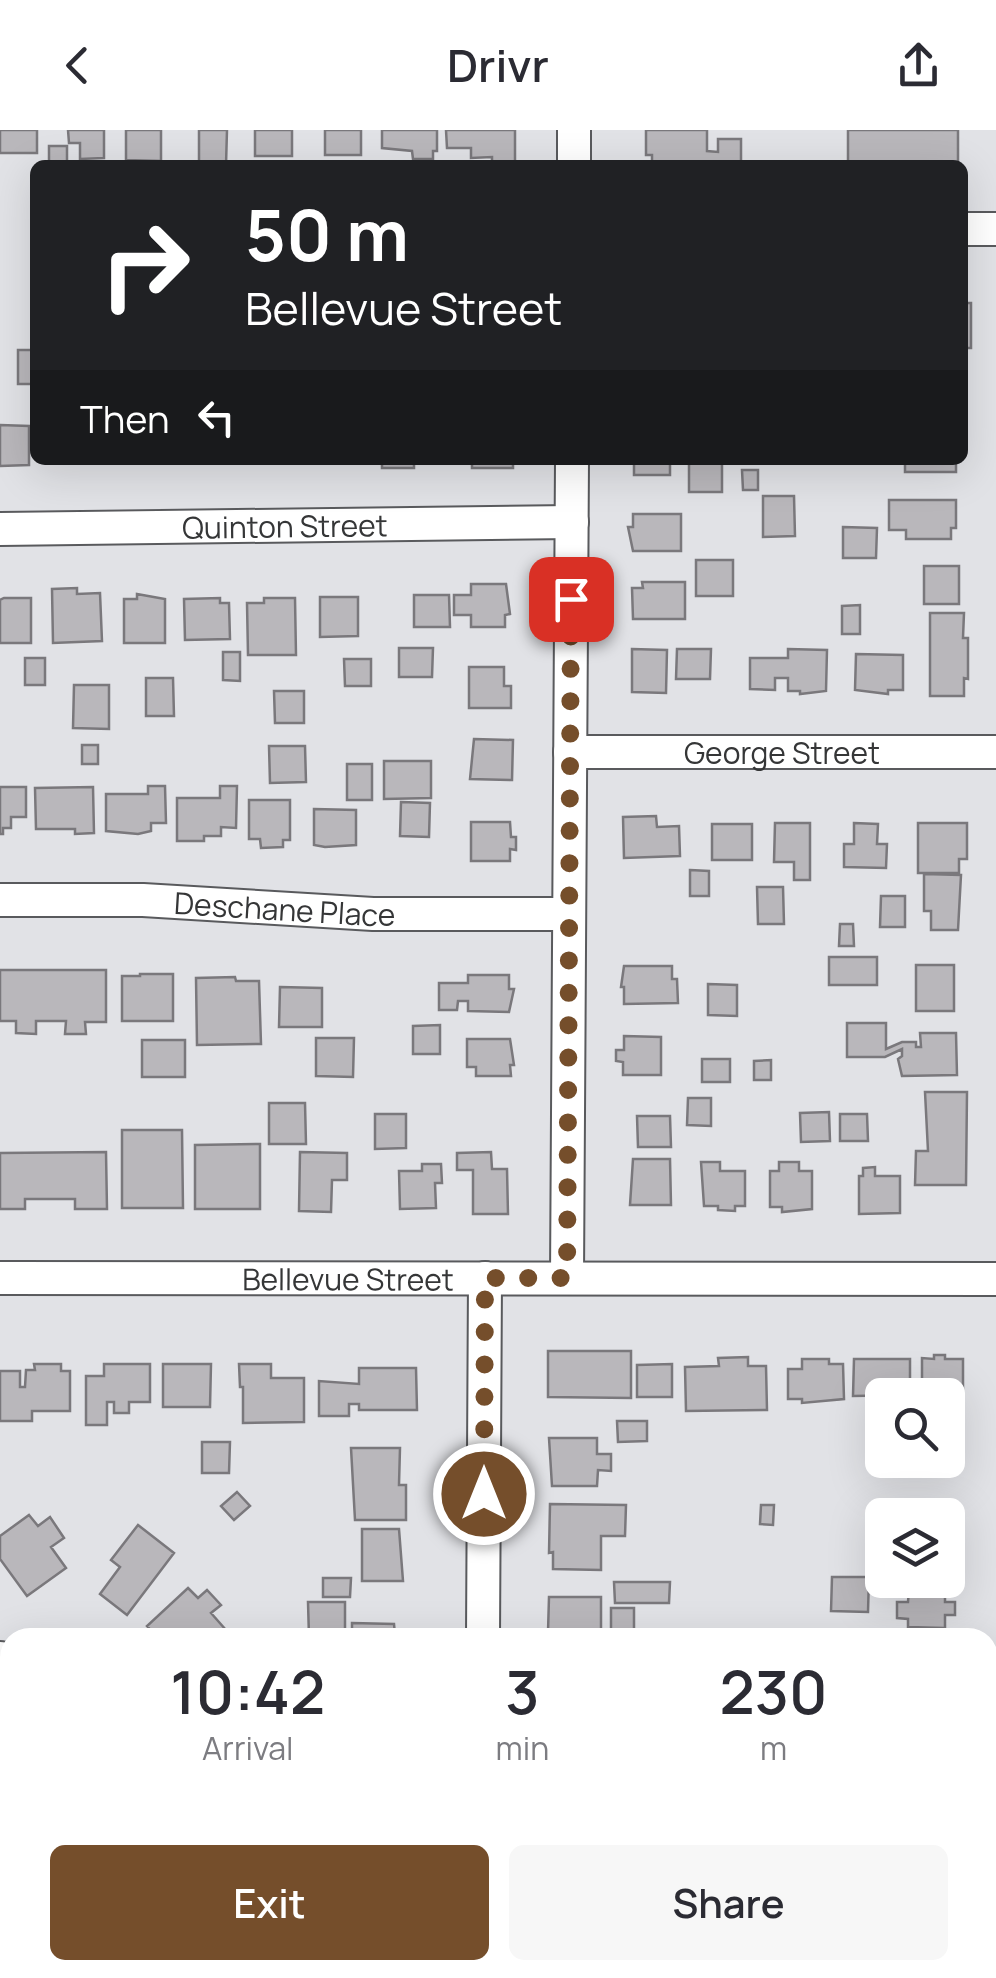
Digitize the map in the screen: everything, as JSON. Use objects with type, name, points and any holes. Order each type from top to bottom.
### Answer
[{"type":"street","points":[[574,130],[574,160]]},
{"type":"street","points":[[968,229],[996,229]]},
{"type":"street","points":[[567,1278],[572,465]]},
{"type":"street","name":"Quinton Street","points":[[0,528],[572,522]]},
{"type":"street","name":"George Street","points":[[570,752],[996,752]]},
{"type":"street","name":"Deschane Place","points":[[0,900],[143,900],[373,914],[569,914]]},
{"type":"street","name":"Bellevue Street","points":[[0,1278],[996,1279]]},
{"type":"street","points":[[483,1628],[485,1278]]},
{"type":"building","points":[[0,130],[37,130],[37,153],[0,153]]},
{"type":"building","points":[[68,130],[104,130],[104,158],[80,159],[80,143],[69,143]]},
{"type":"building","points":[[126,130],[161,130],[161,160],[126,160]]},
{"type":"building","points":[[199,130],[227,130],[226,160],[199,160]]},
{"type":"building","points":[[255,130],[292,130],[292,156],[255,156]]},
{"type":"building","points":[[325,130],[361,130],[361,155],[325,155]]},
{"type":"building","points":[[382,130],[437,130],[437,151],[433,151],[433,159],[413,159],[412,151],[382,148]]},
{"type":"building","points":[[446,130],[515,130],[515,160],[471,158],[471,148],[447,148]]},
{"type":"building","points":[[646,130],[707,130],[707,151],[718,152],[718,139],[741,139],[741,160],[652,160],[652,155],[646,155]]},
{"type":"building","points":[[848,130],[958,130],[958,160],[848,160]]},
{"type":"building","points":[[49,146],[67,146],[67,160],[49,160]]},
{"type":"building","points":[[968,303],[971,303],[968,348]]},
{"type":"building","points":[[18,350],[30,350],[30,384],[18,384]]},
{"type":"building","points":[[0,425],[29,426],[29,465],[0,466]]},
{"type":"building","points":[[382,465],[414,465],[414,468]]},
{"type":"building","points":[[472,465],[513,465],[513,468]]},
{"type":"building","points":[[634,465],[670,465],[670,475],[634,475]]},
{"type":"building","points":[[689,465],[722,465],[722,492],[689,492]]},
{"type":"building","points":[[905,465],[956,465],[956,472],[905,472]]},
{"type":"building","points":[[742,470],[758,470],[758,490],[743,490]]},
{"type":"building","points":[[763,496],[794,496],[795,536],[763,537]]},
{"type":"building","points":[[889,500],[956,500],[956,528],[951,528],[951,539],[906,539],[906,530],[889,530]]},
{"type":"building","points":[[633,514],[681,514],[681,551],[633,551],[628,527],[633,527]]},
{"type":"building","points":[[843,527],[877,528],[876,558],[843,558]]},
{"type":"building","points":[[696,560],[733,560],[733,596],[696,596]]},
{"type":"building","points":[[924,566],[959,566],[959,604],[924,604]]},
{"type":"building","points":[[642,582],[685,582],[685,619],[633,619],[632,588],[643,588]]},
{"type":"building","points":[[471,584],[506,584],[510,614],[505,615],[505,627],[471,627],[471,615],[454,615],[454,595],[471,595]]},
{"type":"building","points":[[77,588],[77,594],[100,593],[102,641],[53,643],[52,589]]},
{"type":"building","points":[[137,594],[165,599],[165,643],[124,643],[124,599],[137,599]]},
{"type":"building","points":[[414,595],[449,595],[450,627],[414,627]]},
{"type":"building","points":[[320,597],[358,597],[358,636],[320,637]]},
{"type":"building","points":[[31,598],[31,643],[0,643],[0,600]]},
{"type":"building","points":[[220,598],[220,603],[229,603],[230,639],[185,640],[184,599]]},
{"type":"building","points":[[264,598],[295,598],[296,655],[248,655],[247,603],[264,603]]},
{"type":"building","points":[[860,605],[860,634],[842,634],[842,606]]},
{"type":"building","points":[[930,613],[964,613],[968,679],[964,678],[964,696],[930,696]]},
{"type":"building","points":[[399,648],[433,648],[432,677],[399,677]]},
{"type":"building","points":[[632,649],[667,650],[666,693],[632,692]]},
{"type":"building","points":[[677,649],[711,649],[710,679],[676,679]]},
{"type":"building","points":[[788,649],[827,650],[826,691],[788,691],[788,678],[775,678],[775,690],[750,689],[750,658],[788,658]]},
{"type":"building","points":[[223,652],[240,652],[240,681],[223,680]]},
{"type":"building","points":[[856,654],[903,655],[903,690],[888,690],[888,694],[855,690]]},
{"type":"building","points":[[25,658],[45,658],[45,685],[25,685]]},
{"type":"building","points":[[344,659],[371,659],[371,686],[345,686]]},
{"type":"building","points":[[469,667],[504,667],[504,686],[511,686],[511,708],[469,708]]},
{"type":"building","points":[[146,678],[173,678],[174,716],[146,716]]},
{"type":"building","points":[[74,685],[109,685],[109,729],[73,728]]},
{"type":"building","points":[[274,691],[304,691],[304,723],[275,723]]},
{"type":"building","points":[[474,739],[513,740],[512,780],[470,779]]},
{"type":"building","points":[[82,745],[98,745],[98,764],[82,764]]},
{"type":"building","points":[[269,746],[305,746],[306,782],[270,783]]},
{"type":"building","points":[[384,761],[431,761],[431,798],[384,799]]},
{"type":"building","points":[[347,764],[372,764],[372,800],[347,800]]},
{"type":"building","points":[[148,786],[165,786],[166,823],[151,823],[151,831],[138,834],[106,831],[106,794],[148,794]]},
{"type":"building","points":[[220,786],[237,786],[236,828],[221,827],[221,836],[204,836],[204,841],[177,841],[177,798],[220,798]]},
{"type":"building","points":[[0,787],[26,787],[26,817],[11,817],[11,828],[3,828],[3,834],[0,834]]},
{"type":"building","points":[[93,787],[94,833],[36,829],[35,788]]},
{"type":"building","points":[[249,800],[290,800],[290,840],[283,840],[283,847],[261,848],[260,839],[249,839]]},
{"type":"building","points":[[401,802],[430,803],[429,837],[400,836]]},
{"type":"building","points":[[314,809],[356,810],[356,845],[314,845]]},
{"type":"building","points":[[656,816],[657,827],[679,826],[680,856],[624,858],[623,817]]},
{"type":"building","points":[[471,822],[510,822],[516,850],[510,849],[510,861],[471,861]]},
{"type":"building","points":[[775,823],[810,823],[810,880],[794,880],[794,862],[774,862]]},
{"type":"building","points":[[854,823],[878,824],[877,844],[887,844],[886,868],[844,867],[844,844],[854,844]]},
{"type":"building","points":[[918,823],[967,823],[967,859],[959,859],[959,873],[918,873]]},
{"type":"building","points":[[712,824],[752,824],[752,860],[712,860]]},
{"type":"building","points":[[690,870],[709,871],[709,896],[690,896]]},
{"type":"building","points":[[924,874],[961,875],[958,930],[931,930],[931,911],[924,911]]},
{"type":"building","points":[[757,887],[783,887],[784,924],[758,924]]},
{"type":"building","points":[[881,896],[905,896],[905,927],[880,927]]},
{"type":"building","points":[[840,924],[853,924],[854,946],[839,946]]},
{"type":"building","points":[[829,957],[877,957],[877,985],[829,985]]},
{"type":"building","points":[[916,965],[954,965],[954,1011],[916,1011]]},
{"type":"building","points":[[624,966],[672,966],[678,1003],[624,1004]]},
{"type":"building","points":[[0,970],[106,970],[106,1022],[85,1022],[86,1034],[65,1034],[66,1021],[36,1021],[36,1034],[16,1033],[16,1021],[0,1021]]},
{"type":"building","points":[[173,974],[173,1021],[122,1021],[122,976]]},
{"type":"building","points":[[468,975],[509,975],[509,989],[514,989],[509,1012],[468,1011],[468,1001],[458,1001],[457,1010],[439,1010],[439,983],[468,983]]},
{"type":"building","points":[[235,977],[236,981],[259,981],[261,1044],[197,1045],[196,978]]},
{"type":"building","points":[[708,984],[737,985],[737,1016],[708,1015]]},
{"type":"building","points":[[280,987],[322,988],[322,1027],[279,1027]]},
{"type":"building","points":[[847,1023],[886,1023],[886,1049],[902,1042],[916,1042],[916,1047],[921,1047],[920,1033],[956,1033],[957,1075],[902,1076],[898,1059],[902,1049],[885,1057],[847,1057]]},
{"type":"building","points":[[440,1025],[440,1054],[413,1054],[413,1026]]},
{"type":"building","points":[[624,1036],[661,1037],[661,1075],[623,1075],[623,1062],[616,1061],[616,1050],[624,1050]]},
{"type":"building","points":[[316,1038],[354,1038],[353,1077],[316,1076]]},
{"type":"building","points":[[467,1039],[510,1039],[514,1065],[510,1065],[511,1076],[476,1076],[476,1067],[467,1067]]},
{"type":"building","points":[[142,1040],[185,1040],[185,1077],[142,1077]]},
{"type":"building","points":[[702,1059],[730,1059],[730,1082],[702,1082]]},
{"type":"building","points":[[771,1060],[771,1080],[754,1080],[754,1061]]},
{"type":"building","points":[[925,1092],[967,1092],[966,1185],[915,1185],[916,1151],[928,1151]]},
{"type":"building","points":[[688,1098],[711,1098],[711,1126],[687,1125]]},
{"type":"building","points":[[269,1103],[305,1103],[306,1144],[269,1144]]},
{"type":"building","points":[[829,1112],[830,1141],[801,1142],[800,1113]]},
{"type":"building","points":[[375,1114],[406,1114],[406,1148],[375,1149]]},
{"type":"building","points":[[840,1114],[867,1114],[868,1141],[840,1141]]},
{"type":"building","points":[[637,1116],[670,1116],[671,1147],[638,1147]]},
{"type":"building","points":[[122,1130],[182,1130],[183,1208],[122,1208]]},
{"type":"building","points":[[260,1144],[260,1209],[195,1209],[195,1145]]},
{"type":"building","points":[[106,1152],[107,1209],[75,1209],[75,1199],[25,1199],[25,1209],[0,1209],[0,1153]]},
{"type":"building","points":[[300,1152],[347,1153],[347,1180],[332,1180],[331,1212],[299,1211]]},
{"type":"building","points":[[491,1152],[492,1169],[507,1169],[508,1214],[473,1214],[473,1170],[457,1170],[457,1153]]},
{"type":"building","points":[[633,1159],[670,1159],[671,1205],[630,1205]]},
{"type":"building","points":[[701,1162],[720,1162],[720,1171],[745,1171],[745,1206],[735,1206],[735,1211],[704,1206]]},
{"type":"building","points":[[779,1162],[799,1162],[799,1171],[812,1171],[812,1209],[782,1212],[782,1207],[770,1207],[770,1171],[779,1171]]},
{"type":"building","points":[[422,1164],[441,1164],[442,1183],[435,1183],[436,1208],[400,1209],[399,1171],[422,1171]]},
{"type":"building","points":[[875,1167],[875,1176],[900,1176],[900,1213],[859,1214],[859,1176],[863,1176],[863,1168]]},
{"type":"building","points":[[548,1351],[631,1351],[631,1398],[548,1397]]},
{"type":"building","points":[[934,1355],[945,1355],[945,1359],[963,1359],[963,1378],[922,1378],[922,1358],[934,1359]]},
{"type":"building","points":[[748,1357],[748,1366],[766,1366],[767,1410],[686,1411],[685,1367],[719,1366],[718,1358]]},
{"type":"building","points":[[802,1359],[829,1359],[829,1364],[843,1364],[844,1399],[802,1403],[802,1399],[788,1399],[788,1369],[802,1369]]},
{"type":"building","points":[[854,1359],[910,1359],[910,1378],[865,1378],[865,1396],[853,1396]]},
{"type":"building","points":[[34,1364],[61,1364],[61,1371],[70,1371],[70,1411],[32,1411],[32,1421],[0,1421],[0,1371],[20,1371],[20,1387],[25,1387],[26,1370],[35,1370]]},
{"type":"building","points":[[104,1364],[150,1364],[150,1402],[129,1402],[129,1413],[114,1413],[114,1402],[107,1402],[107,1425],[86,1425],[86,1376],[104,1376]]},
{"type":"building","points":[[163,1364],[211,1364],[210,1407],[163,1407]]},
{"type":"building","points":[[239,1364],[271,1364],[271,1378],[304,1378],[304,1422],[243,1423]]},
{"type":"building","points":[[672,1364],[672,1397],[637,1397],[637,1365]]},
{"type":"building","points":[[359,1368],[416,1368],[417,1410],[359,1410],[359,1404],[349,1404],[349,1416],[319,1416],[319,1381],[359,1384]]},
{"type":"building","points":[[617,1421],[647,1421],[647,1441],[618,1442]]},
{"type":"building","points":[[549,1438],[597,1438],[597,1454],[611,1454],[611,1471],[598,1470],[597,1486],[552,1486]]},
{"type":"building","points":[[202,1442],[230,1442],[229,1473],[202,1473]]},
{"type":"building","points":[[351,1448],[400,1448],[399,1485],[406,1485],[406,1520],[355,1520]]},
{"type":"building","points":[[237,1492],[250,1506],[234,1520],[221,1506]]},
{"type":"building","points":[[550,1504],[626,1505],[625,1536],[601,1536],[601,1570],[553,1569],[553,1552],[549,1553]]},
{"type":"building","points":[[761,1505],[774,1505],[773,1525],[760,1524]]},
{"type":"building","points":[[29,1515],[38,1526],[50,1517],[64,1538],[51,1547],[66,1568],[27,1596],[0,1559],[0,1536]]},
{"type":"building","points":[[138,1525],[174,1553],[127,1615],[100,1594],[120,1567],[111,1560]]},
{"type":"building","points":[[362,1529],[399,1529],[403,1581],[362,1581]]},
{"type":"building","points":[[832,1577],[865,1577],[868,1612],[831,1611]]},
{"type":"building","points":[[323,1578],[351,1578],[350,1597],[323,1597]]},
{"type":"building","points":[[614,1582],[670,1582],[669,1603],[615,1603]]},
{"type":"building","points":[[188,1588],[198,1598],[207,1590],[221,1605],[211,1613],[224,1628],[149,1628]]},
{"type":"building","points":[[549,1597],[601,1597],[601,1628],[548,1628]]},
{"type":"building","points":[[908,1598],[945,1598],[945,1602],[955,1602],[955,1615],[945,1615],[945,1628],[908,1627],[908,1619],[897,1618],[897,1602],[908,1602]]},
{"type":"building","points":[[308,1602],[345,1602],[345,1628],[309,1628]]},
{"type":"building","points":[[611,1608],[634,1608],[634,1628],[611,1628]]},
{"type":"building","points":[[352,1623],[394,1624],[394,1628],[352,1628]]},
{"type":"route","points":[[484,1494],[485,1278],[567,1278],[571,599]]}]
